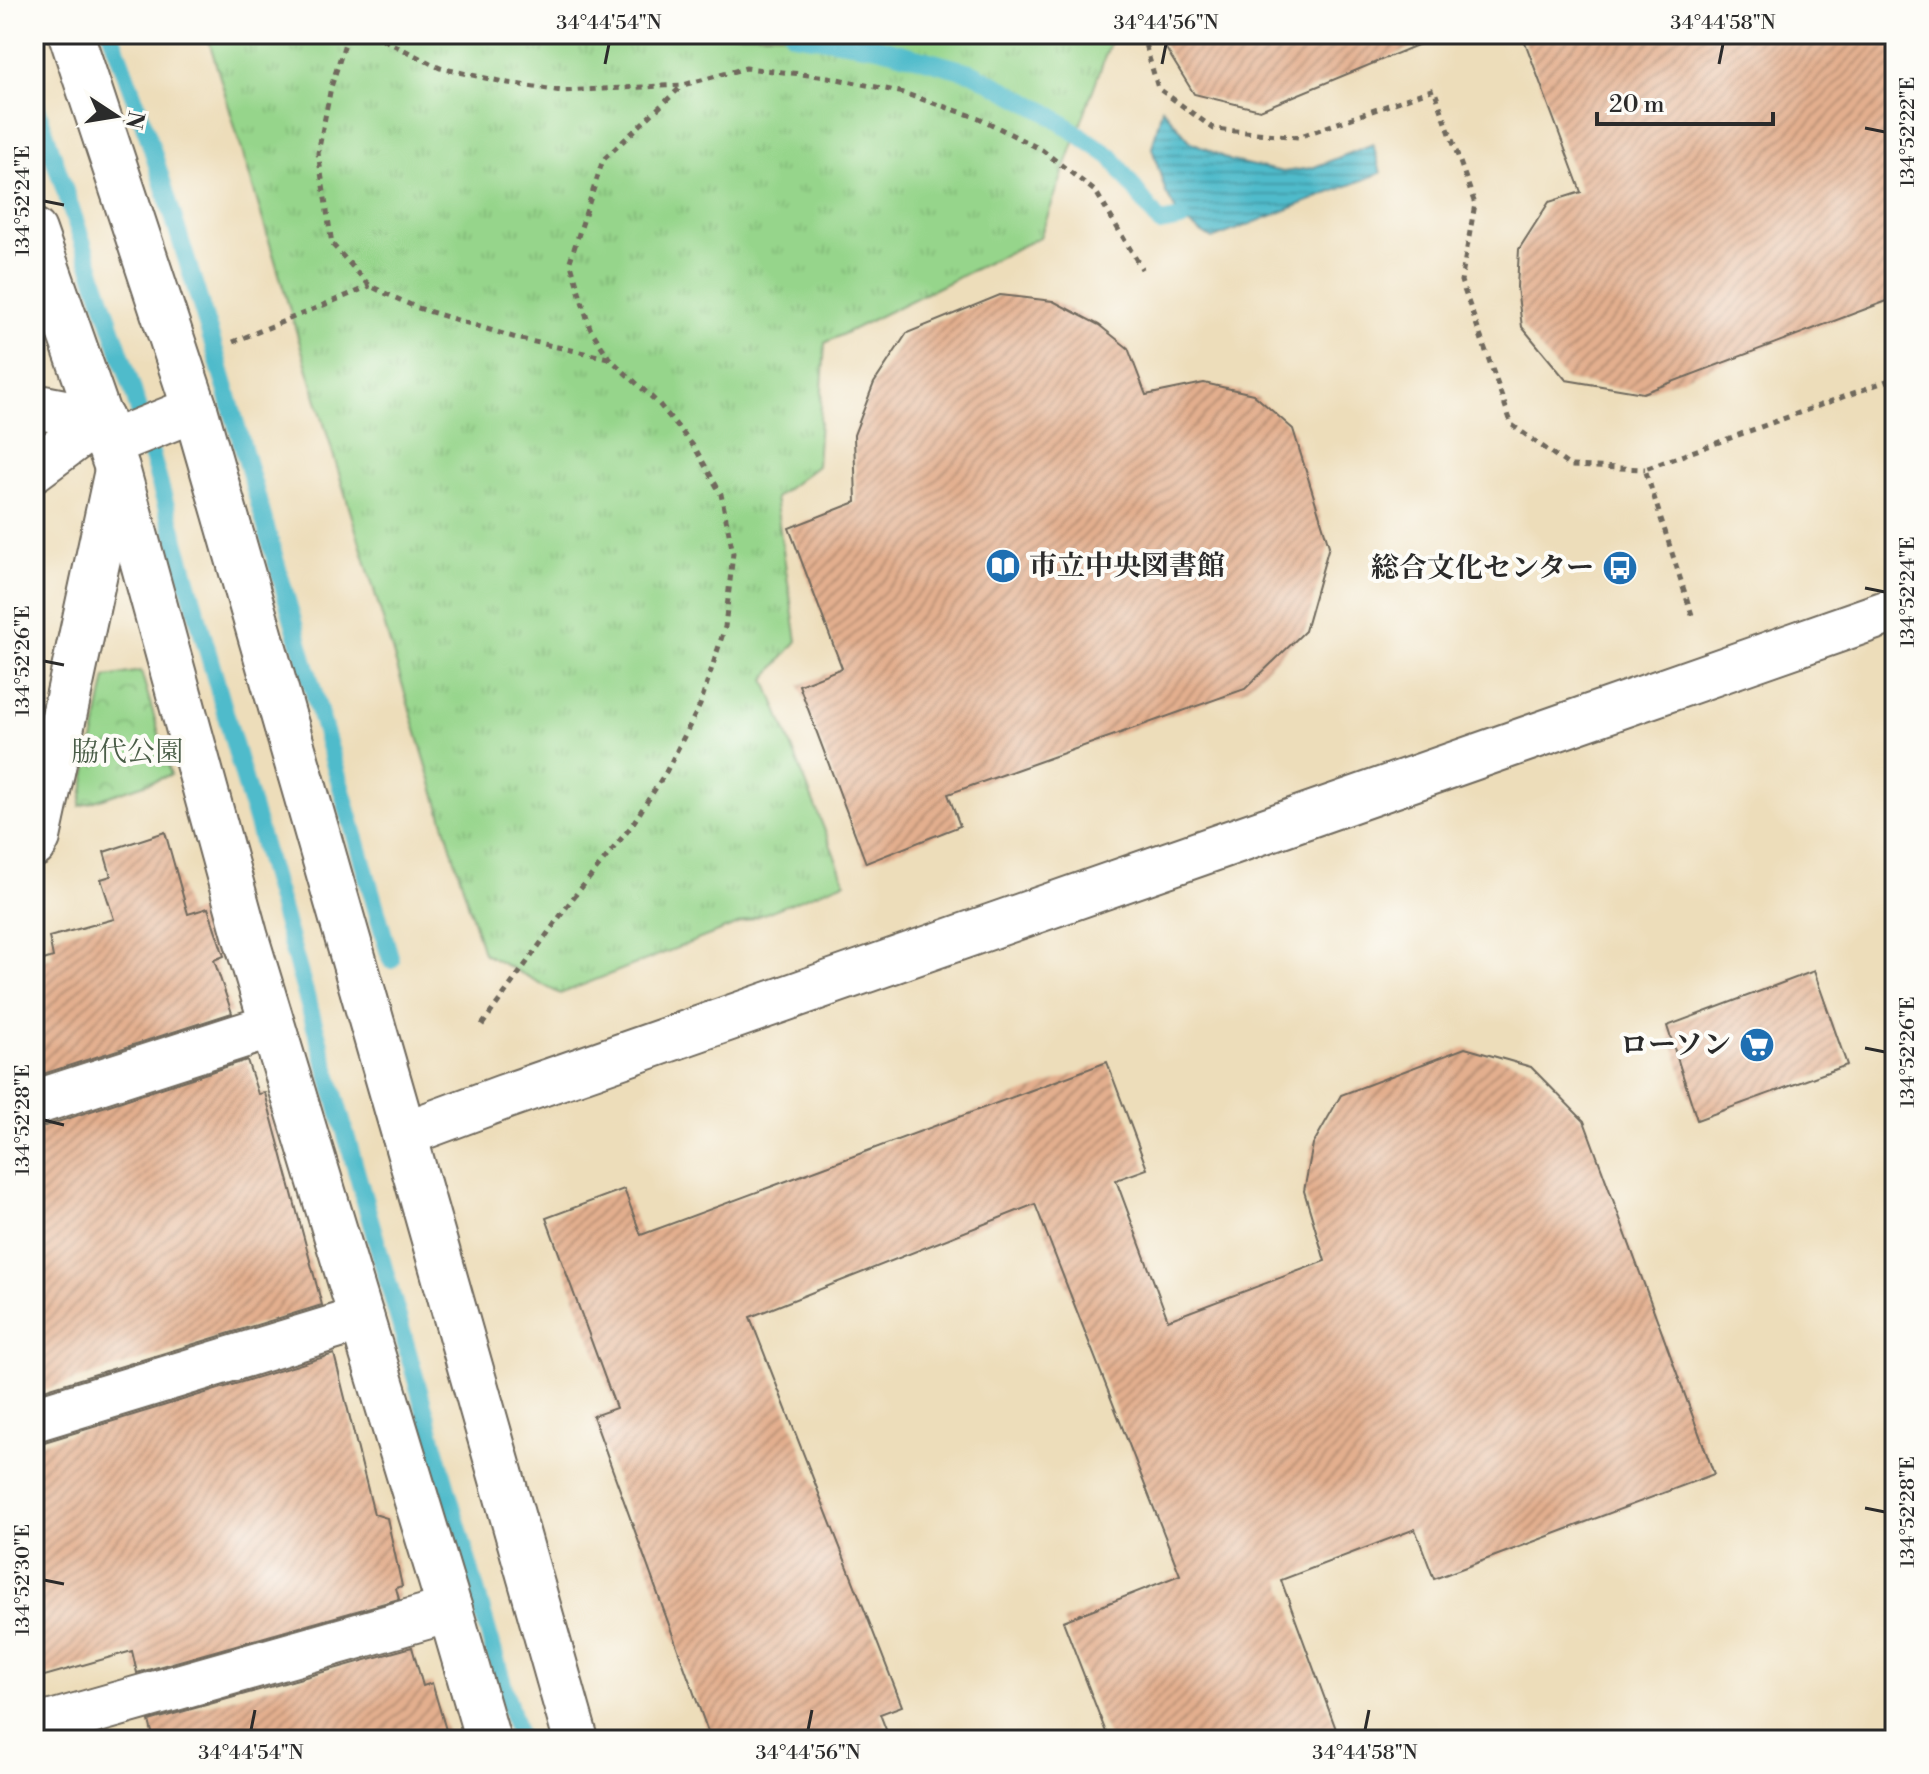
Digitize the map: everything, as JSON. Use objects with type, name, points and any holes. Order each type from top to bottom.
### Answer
[{"type":"street","points":[[71,34],[178,416],[404,1134],[576,1740]]},
{"type":"street","points":[[34,231],[109,444],[272,1026],[488,1740]]},
{"type":"street","points":[[34,406],[109,444]]},
{"type":"street","points":[[34,469],[109,444],[178,416]]},
{"type":"street","points":[[34,845],[41,822],[109,444]]},
{"type":"street","points":[[404,1134],[1895,610]]},
{"type":"street","points":[[34,1103],[272,1026]]},
{"type":"street","points":[[34,1419],[362,1319]]},
{"type":"street","points":[[34,1728],[450,1610]]},
{"type":"path","points":[[348,34],[331,87],[318,153],[332,244],[370,286],[415,307],[516,338],[609,358]]},
{"type":"path","points":[[372,34],[440,68],[562,91],[683,85],[746,68],[828,77],[900,92],[979,118],[1042,150],[1096,192],[1142,269]]},
{"type":"path","points":[[1142,34],[1158,88],[1214,129],[1298,137],[1434,89],[1475,204],[1461,281],[1512,425],[1570,466],[1645,469],[1895,378]]},
{"type":"path","points":[[482,1025],[573,898],[630,828],[666,772],[700,705],[725,627],[733,553],[721,494],[695,448],[659,404],[609,358],[590,328],[570,261],[603,160],[683,85]]},
{"type":"path","points":[[233,342],[370,286]]},
{"type":"path","points":[[1645,469],[1692,615]]},
{"type":"green space","points":[[207,34],[1113,34],[1040,237],[825,343],[817,466],[775,498],[797,641],[765,679],[845,882],[560,994],[483,953]]},
{"type":"green space","name":"脇代公園","points":[[141,671],[171,775],[80,806],[106,677]]},
{"type":"water","points":[[1162,108],[1190,141],[1231,161],[1283,172],[1312,168],[1373,144],[1381,173],[1212,239],[1181,219],[1166,193],[1152,148]]},
{"type":"building","points":[[1157,34],[1442,35],[1260,110],[1194,94]]},
{"type":"building","points":[[1522,34],[1895,34],[1895,298],[1643,393],[1566,380],[1522,327],[1517,287],[1519,249],[1549,202],[1581,192]]},
{"type":"building","points":[[1000,295],[1053,301],[1099,325],[1128,348],[1146,395],[1204,383],[1253,394],[1293,429],[1329,546],[1305,631],[1245,689],[948,794],[960,826],[866,863],[799,685],[842,668],[789,528],[856,502],[854,435],[874,383],[907,333]]},
{"type":"building","points":[[165,832],[188,914],[208,908],[224,956],[214,960],[232,1013],[34,1077],[34,963],[53,957],[49,937],[114,919],[101,879],[111,876],[104,852]]},
{"type":"building","name":"ローソン","points":[[1814,971],[1847,1065],[1697,1120],[1667,1026]]},
{"type":"building","points":[[1465,1048],[1531,1067],[1584,1121],[1714,1474],[1434,1579],[1415,1529],[1281,1580],[1340,1740],[1109,1740],[1063,1621],[1180,1575],[1035,1204],[750,1317],[902,1706],[880,1714],[890,1740],[711,1740],[593,1416],[616,1408],[546,1218],[624,1189],[641,1235],[1107,1062],[1147,1169],[1116,1180],[1168,1320],[1325,1261],[1304,1191],[1313,1144],[1341,1095]]},
{"type":"building","points":[[247,1060],[258,1094],[265,1093],[322,1305],[34,1393],[34,1127],[42,1127]]},
{"type":"building","points":[[334,1354],[374,1514],[387,1518],[402,1586],[396,1588],[399,1599],[137,1673],[132,1651],[34,1679],[34,1443]]},
{"type":"building","points":[[412,1647],[423,1686],[432,1683],[449,1740],[154,1740],[149,1721]]},
{"type":"waterway","points":[[111,34],[146,130],[213,344],[391,960]]},
{"type":"waterway","points":[[793,34],[878,47],[973,73],[1046,112],[1111,157],[1160,223],[1181,219]]},
{"type":"waterway","points":[[34,100],[132,387],[519,1740]]},
{"type":"place","name":"市立中央図書館","points":[[1003,566]]},
{"type":"place","name":"総合文化センター","points":[[1620,568]]},
{"type":"place","name":"ローソン","points":[[1757,1045]]}]
